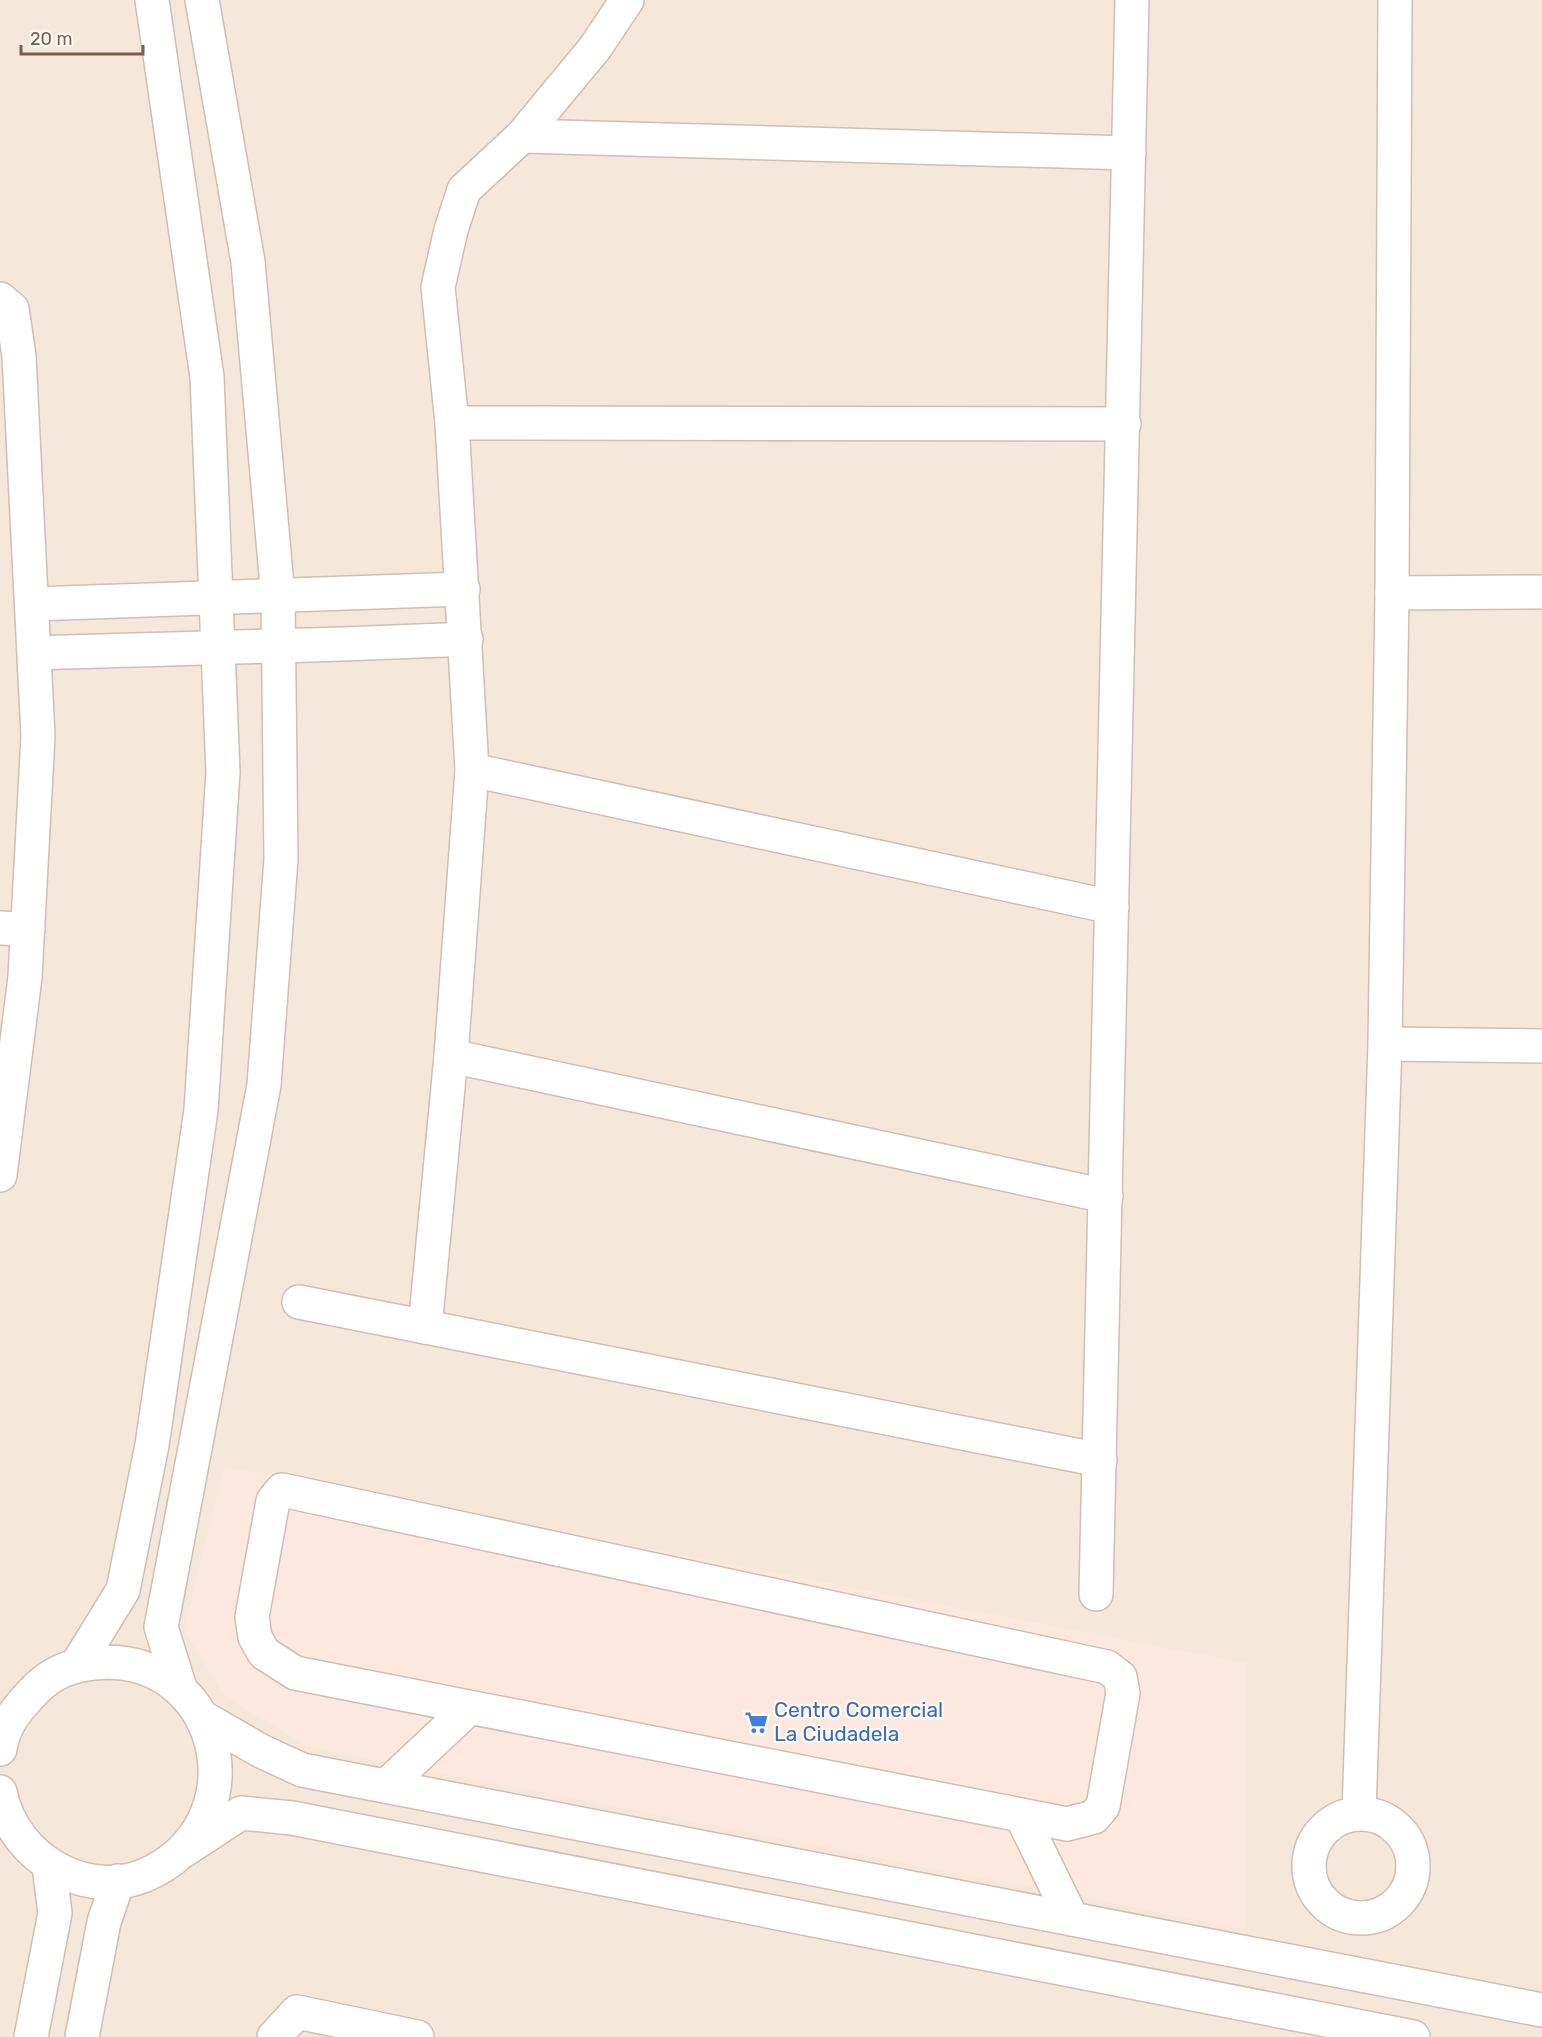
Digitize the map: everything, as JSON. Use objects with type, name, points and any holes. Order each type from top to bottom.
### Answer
[{"type":"street","points":[[77,1665],[123,1590],[152,1445],[201,1110],[223,772],[214,598],[207,377],[152,0]]},
{"type":"street","points":[[180,1688],[161,1627],[264,1085],[281,859],[276,596],[248,262],[201,0]]},
{"type":"street","points":[[424,1327],[451,1056],[472,770],[452,423],[438,287],[451,230],[464,190],[522,136],[595,48],[627,0]]},
{"type":"street","points":[[1096,1594],[1132,0]]},
{"type":"street","points":[[1359,1813],[1385,1044],[1392,593],[1395,0]]},
{"type":"street","points":[[522,136],[1129,153]]},
{"type":"street","points":[[0,299],[12,309],[19,356],[38,736],[14,928],[25,977],[0,1175]]},
{"type":"street","points":[[452,423],[1124,424]]},
{"type":"street","points":[[33,604],[463,589]]},
{"type":"street","points":[[1392,593],[1542,592]]},
{"type":"street","points":[[35,653],[217,647],[278,648],[466,639]]},
{"type":"street","points":[[472,770],[1112,907]]},
{"type":"street","points":[[1385,1044],[1542,1046]]},
{"type":"street","points":[[451,1056],[1106,1196]]},
{"type":"street","points":[[299,1302],[1100,1460]]},
{"type":"street","points":[[289,1491],[1107,1667],[1116,1672],[1120,1677],[1123,1693],[1103,1806],[1094,1817],[1066,1824],[1021,1815],[295,1673],[264,1653],[255,1637],[252,1617],[277,1493],[289,1491]]},
{"type":"street","points":[[0,1749],[9,1706],[44,1681],[77,1665],[113,1661],[148,1668],[180,1688],[202,1716],[215,1751],[216,1788],[204,1822],[183,1851]]},
{"type":"street","points":[[386,1786],[469,1708]]},
{"type":"street","points":[[202,1716],[261,1751],[302,1770],[1542,2010]]},
{"type":"street","points":[[0,1792],[4,1811],[22,1842],[49,1866],[82,1879],[118,1881],[153,1872],[241,1814],[292,1818],[1413,2037]]},
{"type":"street","points":[[1021,1815],[1072,1919]]},
{"type":"street","points":[[31,2037],[54,1913],[49,1866]]},
{"type":"street","points":[[82,2037],[104,1922],[118,1881]]},
{"type":"street","points":[[274,2037],[297,2012],[403,2036]]},
{"type":"shaded area","points":[[0,0],[1542,0],[1542,2037],[0,2037]]},
{"type":"shaded area","name":"Centro Comercial La Ciudadela","points":[[224,1467],[1245,1663],[1245,1929],[307,1747],[226,1696],[184,1631]]},
{"type":"place","name":"Centro Comercial La Ciudadela","points":[[756,1722]]}]
